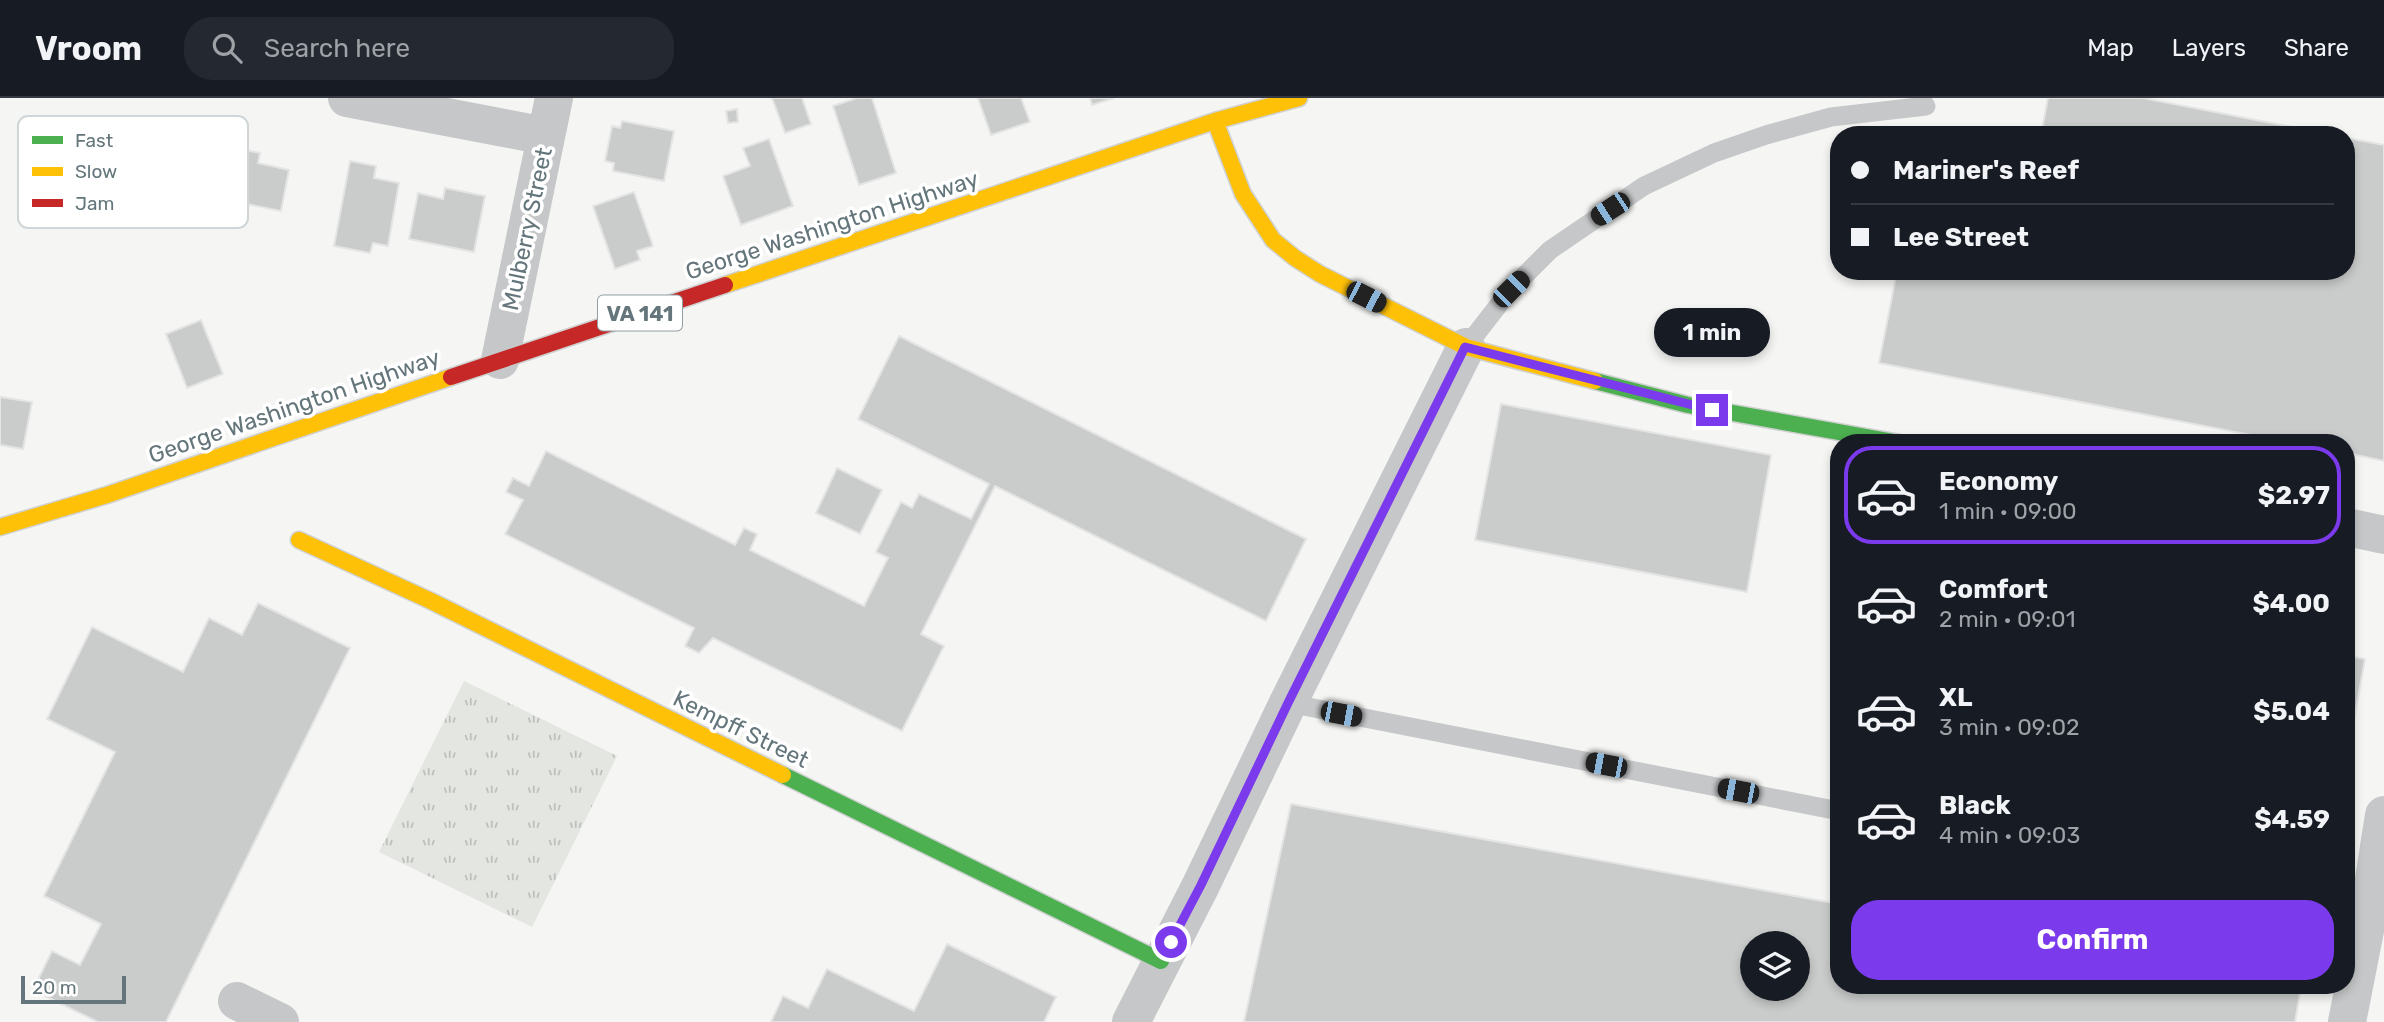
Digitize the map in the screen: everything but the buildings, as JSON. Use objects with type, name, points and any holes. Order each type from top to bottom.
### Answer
[{"type":"street","points":[[347,98],[546,136]]},
{"type":"street","name":"Mulberry Street","points":[[500,360],[554,98]]},
{"type":"street","name":"George Washington Highway","points":[[0,527],[107,495],[500,360],[1215,121],[1295,99]]},
{"type":"street","points":[[1215,121],[1243,194],[1273,240],[1320,274],[1465,347],[1688,405],[1850,434]]},
{"type":"street","points":[[1131,1022],[1465,347]]},
{"type":"street","points":[[2355,529],[2384,535]]},
{"type":"street","name":"Kempff Street","points":[[299,540],[431,601],[1161,961]]},
{"type":"street","points":[[2355,975],[2384,816]]},
{"type":"street","points":[[2347,1022],[2352,994]]},
{"type":"street","points":[[237,1002],[280,1022]]},
{"type":"lane","points":[[1465,347],[1511,289],[1550,250],[1644,187],[1714,153],[1766,135],[1831,117],[1926,106]]},
{"type":"lane","points":[[1288,703],[1830,809]]},
{"type":"green space","points":[[464,681],[617,756],[532,927],[379,852]]},
{"type":"traffic: fast","points":[[1595,381],[1688,405],[1850,434]]},
{"type":"traffic: fast","points":[[783,775],[1161,961]]},
{"type":"traffic: slow","points":[[725,285],[1215,121],[1299,98]]},
{"type":"traffic: slow","points":[[1215,121],[1243,194],[1273,240],[1295,258],[1320,274],[1466,347],[1595,381]]},
{"type":"traffic: slow","points":[[0,527],[107,495],[451,377]]},
{"type":"traffic: slow","points":[[299,540],[431,601],[783,775]]},
{"type":"traffic: jam","points":[[451,377],[725,285]]},
{"type":"route","points":[[1171,942],[1465,347],[1712,410]]}]
